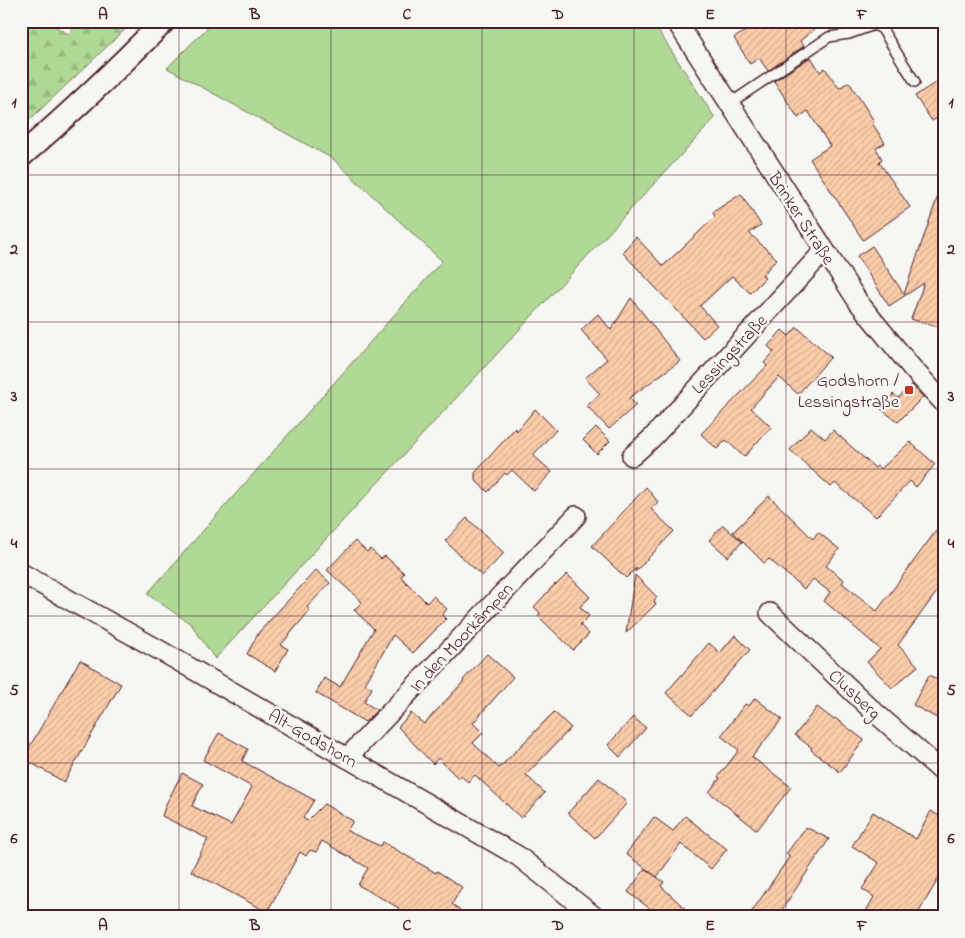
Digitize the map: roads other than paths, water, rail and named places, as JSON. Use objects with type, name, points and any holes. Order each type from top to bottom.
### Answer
[{"type":"street","points":[[21,156],[129,58],[164,21]]},
{"type":"street","name":"Brinker Straße","points":[[676,21],[859,303],[912,368],[944,403]]},
{"type":"street","name":"Lessingstraße","points":[[632,456],[652,438],[824,251]]},
{"type":"street","name":"In den Moorkämpen","points":[[347,758],[576,516]]},
{"type":"street","name":"Alt-Godshorn","points":[[21,573],[518,856],[595,917]]},
{"type":"street","name":"Clusberg","points":[[770,613],[870,710],[944,773]]},
{"type":"lane","points":[[729,104],[830,37],[849,34],[874,25],[882,29],[916,82]]},
{"type":"place","name":"Godshorn / Lessingstraße","points":[[909,390]]}]
